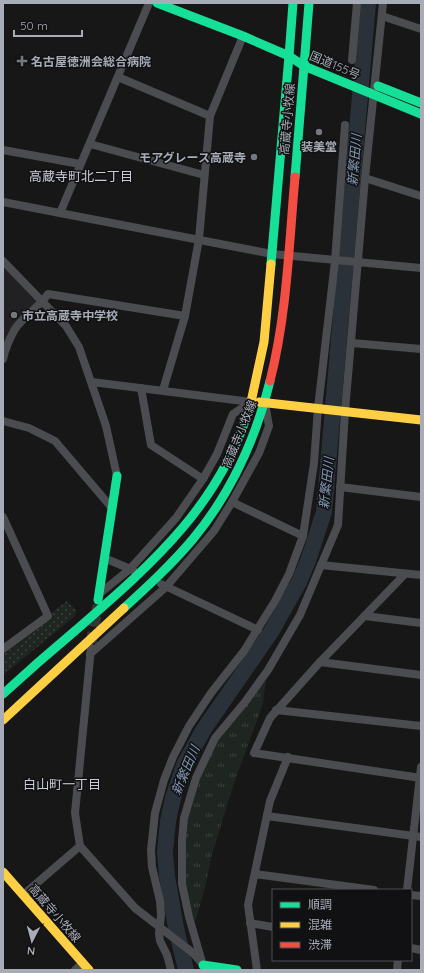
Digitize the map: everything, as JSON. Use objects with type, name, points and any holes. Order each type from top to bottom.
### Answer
[{"type":"main road","points":[[157,3],[175,6],[289,56],[307,61]]},
{"type":"main road","points":[[289,56],[293,3]]},
{"type":"main road","name":"国道155号","points":[[309,3],[307,61],[350,85],[421,114]]},
{"type":"main road","name":"高蔵寺小牧線","points":[[3,694],[133,581],[182,531],[222,471],[240,433],[251,402],[264,342],[289,56]]},
{"type":"main road","name":"高蔵寺小牧線","points":[[3,720],[143,590],[194,538],[217,506],[235,475],[265,403],[278,343],[307,61]]},
{"type":"main road","name":"国道155号","points":[[364,80],[421,103]]},
{"type":"main road","points":[[251,402],[421,420]]},
{"type":"main road","points":[[99,597],[117,476]]},
{"type":"main road","name":"高蔵寺小牧線","points":[[3,872],[86,966]]},
{"type":"main road","points":[[205,968],[237,970]]},
{"type":"street","points":[[60,213],[149,3]]},
{"type":"street","points":[[352,60],[357,3]]},
{"type":"street","points":[[205,968],[189,917],[182,884],[182,840],[184,818],[196,778],[215,738],[245,702],[283,646],[300,615],[338,525],[345,411],[365,178],[383,3]]},
{"type":"street","points":[[382,16],[421,29]]},
{"type":"street","points":[[163,390],[185,316],[199,239],[210,116],[244,36]]},
{"type":"street","points":[[118,77],[210,116]]},
{"type":"street","points":[[171,970],[167,955],[160,941],[159,934],[162,928],[160,901],[152,866],[151,850],[155,813],[164,780],[173,757],[189,726],[210,693],[244,651],[258,630],[288,574],[303,536],[314,463],[318,408],[335,261],[345,125]]},
{"type":"street","points":[[90,144],[204,175]]},
{"type":"street","points":[[3,150],[80,164]]},
{"type":"street","points":[[365,178],[421,196]]},
{"type":"street","points":[[3,202],[288,257],[421,268]]},
{"type":"street","points":[[3,261],[66,326],[79,347],[106,426],[117,476]]},
{"type":"street","points":[[3,359],[5,350],[16,329],[48,294],[185,316]]},
{"type":"street","points":[[352,342],[421,348]]},
{"type":"street","points":[[92,382],[251,402]]},
{"type":"street","points":[[141,388],[152,445],[203,479]]},
{"type":"street","points":[[99,597],[131,570],[176,518],[203,479],[217,454],[233,414],[251,402]]},
{"type":"street","points":[[205,968],[193,953],[135,908],[80,846],[75,813],[90,651],[164,585],[214,531],[259,453],[269,426],[265,403]]},
{"type":"street","points":[[3,421],[30,428],[55,441],[112,508]]},
{"type":"street","points":[[340,487],[421,497]]},
{"type":"street","points":[[232,502],[303,536]]},
{"type":"street","points":[[3,517],[48,616],[3,649]]},
{"type":"street","points":[[104,558],[131,570]]},
{"type":"street","points":[[321,565],[421,575]]},
{"type":"street","points":[[406,574],[320,662],[276,710],[270,718],[254,753],[420,778]]},
{"type":"street","points":[[164,585],[258,630]]},
{"type":"street","points":[[365,616],[421,623]]},
{"type":"street","points":[[320,662],[421,675]]},
{"type":"street","points":[[276,710],[421,726]]},
{"type":"street","points":[[257,970],[248,904],[270,801],[288,758]]},
{"type":"street","points":[[407,889],[417,836],[421,767]]},
{"type":"street","points":[[267,816],[417,836]]},
{"type":"street","points":[[23,895],[80,846]]},
{"type":"street","points":[[255,874],[367,889]]},
{"type":"street","points":[[250,923],[272,927]]},
{"type":"street","points":[[75,970],[86,966]]},
{"type":"shaded area","name":"市立高蔵寺中学校","points":[[3,267],[38,302],[3,347]]},
{"type":"green space","points":[[67,601],[76,610],[75,616],[3,675],[3,655],[53,617],[51,613]]},
{"type":"green space","points":[[266,678],[263,704],[234,783],[211,858],[206,884],[195,922],[188,900],[184,877],[186,829],[191,805],[206,761],[217,741]]},
{"type":"waterway","name":"新繁田川","points":[[186,970],[176,928],[167,876],[165,852],[168,821],[173,798],[184,765],[204,729],[271,632],[299,582],[308,561],[324,512],[368,3]]},
{"type":"tunnel","points":[[91,643],[98,605]]},
{"type":"traffic: fast","points":[[157,3],[243,36],[289,56],[271,264]]},
{"type":"traffic: fast","points":[[289,56],[293,3]]},
{"type":"traffic: fast","points":[[304,66],[309,3]]},
{"type":"traffic: fast","points":[[289,56],[304,66],[421,114]]},
{"type":"traffic: fast","points":[[295,177],[304,66]]},
{"type":"traffic: fast","points":[[378,86],[421,103]]},
{"type":"traffic: fast","points":[[124,608],[160,575],[185,548],[207,521],[219,503],[250,444],[270,381]]},
{"type":"traffic: fast","points":[[3,694],[131,581],[182,529],[223,471],[239,438],[251,402]]},
{"type":"traffic: fast","points":[[98,600],[117,476]]},
{"type":"traffic: fast","points":[[203,965],[237,970]]},
{"type":"traffic: slow","points":[[251,402],[264,342],[271,264]]},
{"type":"traffic: slow","points":[[259,402],[421,420]]},
{"type":"traffic: slow","points":[[3,720],[124,608]]},
{"type":"traffic: slow","points":[[3,872],[89,970]]},
{"type":"traffic: jam","points":[[270,381],[276,356],[284,305],[295,177]]},
{"type":"place","name":"名古屋徳洲会総合病院","points":[[22,61]]},
{"type":"place","name":"装美堂","points":[[319,132]]},
{"type":"place","name":"モアグレース高蔵寺","points":[[254,157]]},
{"type":"place","name":"市立高蔵寺中学校","points":[[14,315]]},
{"type":"district","name":"高蔵寺町北二丁目","points":[[81,176]]},
{"type":"district","name":"白山町一丁目","points":[[62,784]]}]
